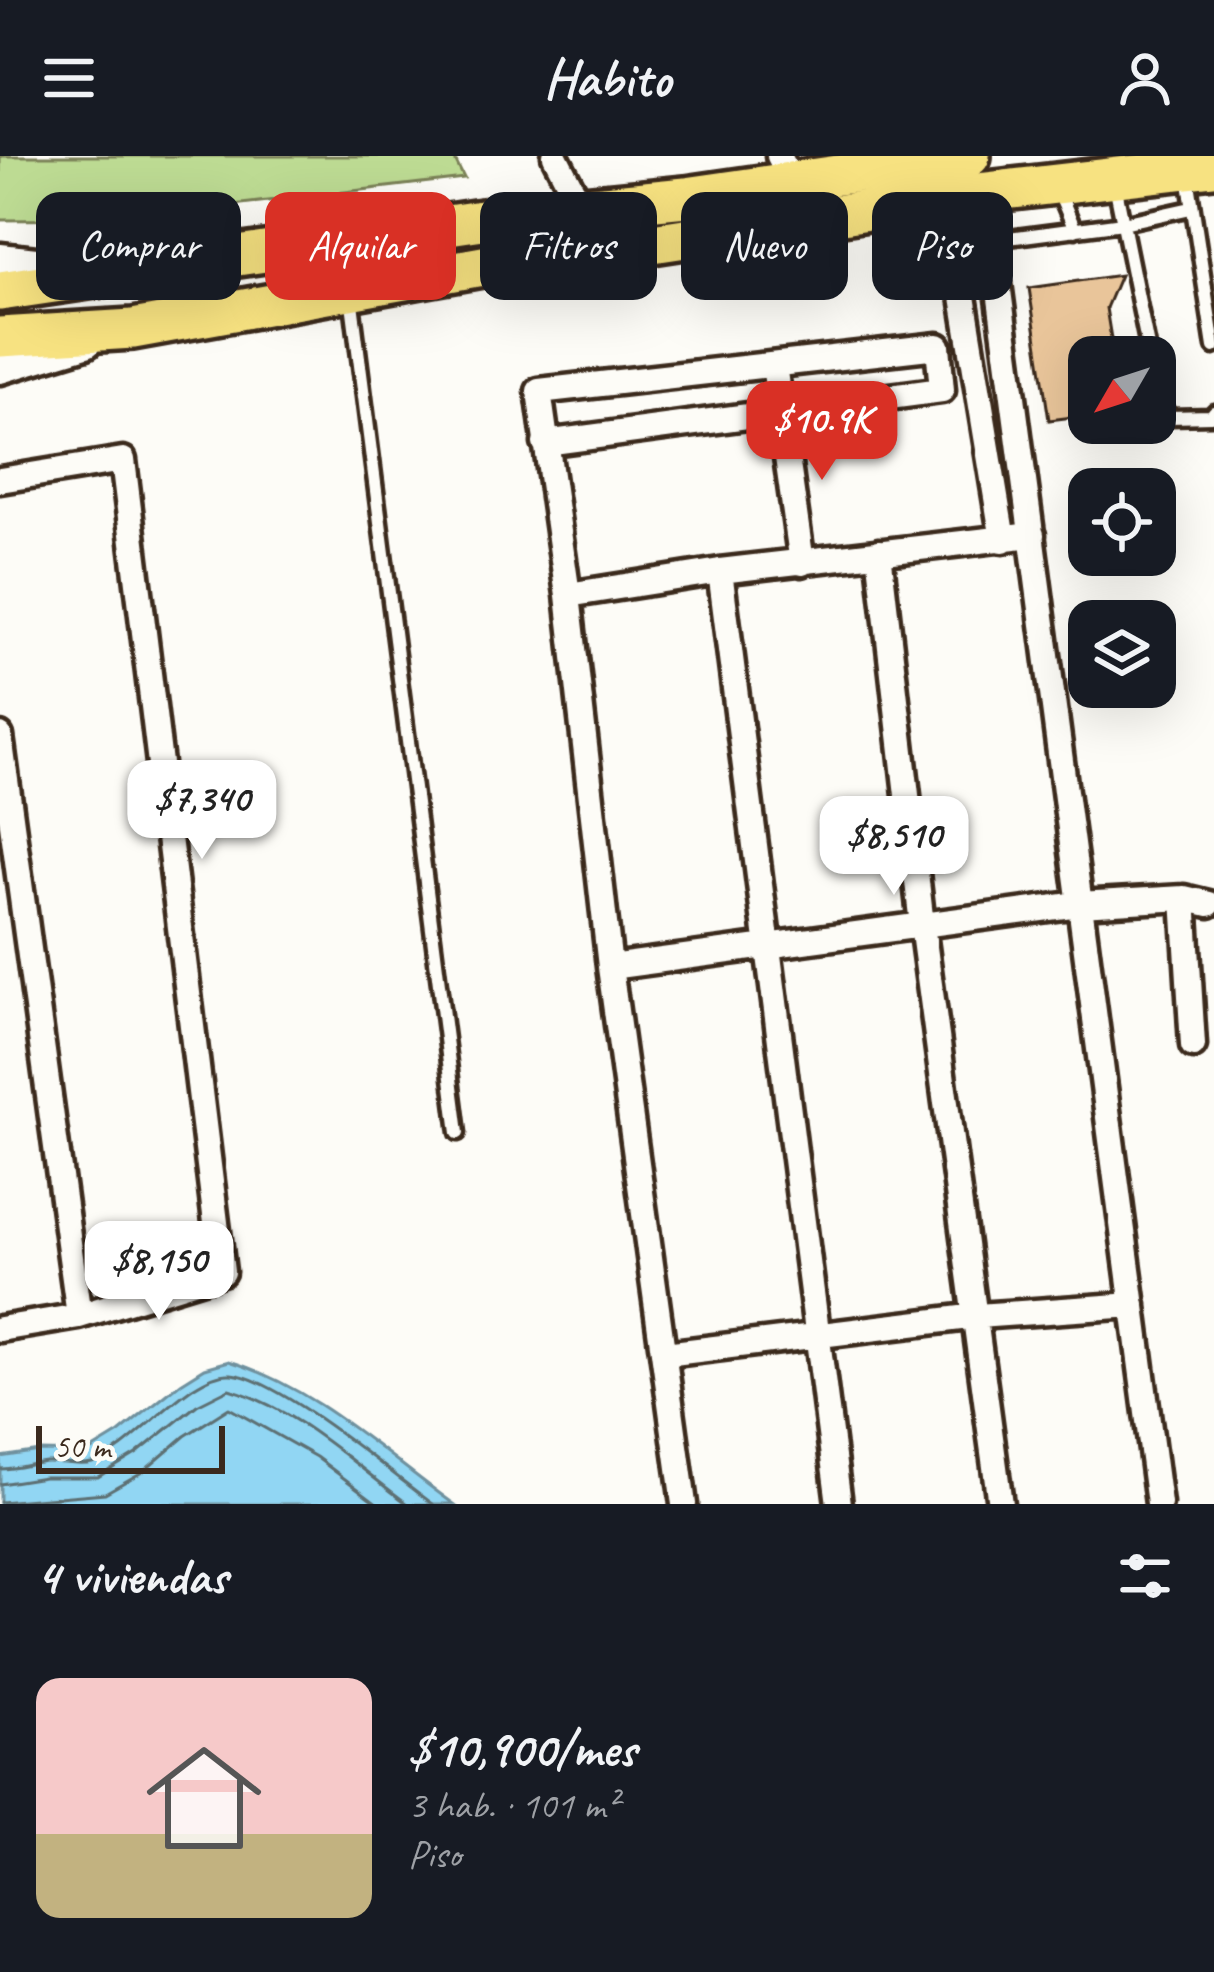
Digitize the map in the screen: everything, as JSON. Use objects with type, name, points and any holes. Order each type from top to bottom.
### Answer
[{"type":"main road","points":[[740,192],[786,170],[970,156]]},
{"type":"main road","points":[[994,192],[1201,167]]},
{"type":"main road","points":[[456,270],[580,254],[681,219]]},
{"type":"main road","points":[[241,256],[480,220]]},
{"type":"main road","points":[[0,291],[36,286]]},
{"type":"main road","points":[[0,337],[134,329],[291,300]]},
{"type":"street","points":[[555,156],[573,192]]},
{"type":"street","points":[[0,259],[36,263]]},
{"type":"street","points":[[963,300],[1003,540]]},
{"type":"street","points":[[1001,300],[1159,1504]]},
{"type":"street","points":[[0,368],[134,329]]},
{"type":"street","points":[[545,443],[942,390],[938,346],[539,391],[545,443],[568,595],[610,967],[684,1504]]},
{"type":"street","points":[[774,365],[802,562]]},
{"type":"street","points":[[0,480],[123,460],[222,1273],[79,1316],[0,1329]]},
{"type":"street","points":[[568,595],[1032,535]]},
{"type":"street","points":[[879,552],[922,925],[1000,1504]]},
{"type":"street","points":[[720,572],[839,1504]]},
{"type":"street","points":[[0,736],[79,1316]]},
{"type":"street","points":[[610,967],[1079,904],[1196,901],[1193,1045]]},
{"type":"street","points":[[665,1354],[977,1316],[1133,1305]]},
{"type":"lane","points":[[1201,167],[1191,208],[1214,347]]},
{"type":"lane","points":[[1114,177],[1146,336]]},
{"type":"lane","points":[[1056,184],[1075,230]]},
{"type":"lane","points":[[1013,239],[1191,208]]},
{"type":"lane","points":[[352,300],[458,1132]]},
{"type":"lane","points":[[1176,418],[1214,412]]},
{"type":"green space","points":[[0,156],[453,156],[464,178],[344,192],[265,192],[265,201],[241,204],[241,192],[36,192],[36,220],[0,220]]},
{"type":"water","points":[[229,1361],[319,1404],[454,1504],[0,1504],[0,1457],[39,1451],[88,1452],[181,1383],[205,1368]]},
{"type":"building","points":[[1120,275],[1106,308],[1111,336],[1068,336],[1068,418],[1049,420],[1029,288]]}]
